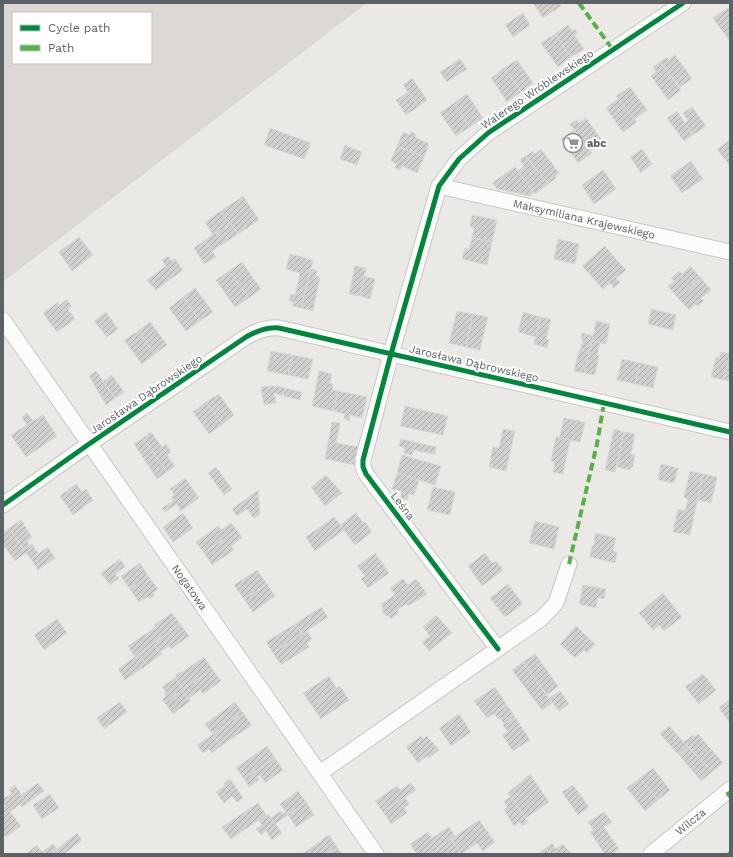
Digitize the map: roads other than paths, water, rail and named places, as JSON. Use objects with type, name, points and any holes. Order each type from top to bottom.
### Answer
[{"type":"street","name":"Walerego Wróblewskiego","points":[[391,354],[439,186],[459,159],[488,133],[683,3]]},
{"type":"street","name":"Maksymiliana Krajewskiego","points":[[439,186],[730,252]]},
{"type":"street","name":"Nogatowa","points":[[3,320],[376,854]]},
{"type":"street","name":"Jarosława Dąbrowskiego","points":[[3,505],[246,337],[261,329],[270,328],[279,328],[730,432]]},
{"type":"street","name":"Leśna","points":[[391,354],[363,460],[363,467],[366,474],[498,649]]},
{"type":"street","points":[[320,773],[542,618],[556,603],[569,564]]},
{"type":"street","name":"Wilcza","points":[[651,854],[730,789]]},
{"type":"place","name":"abc","points":[[573,143]]}]
